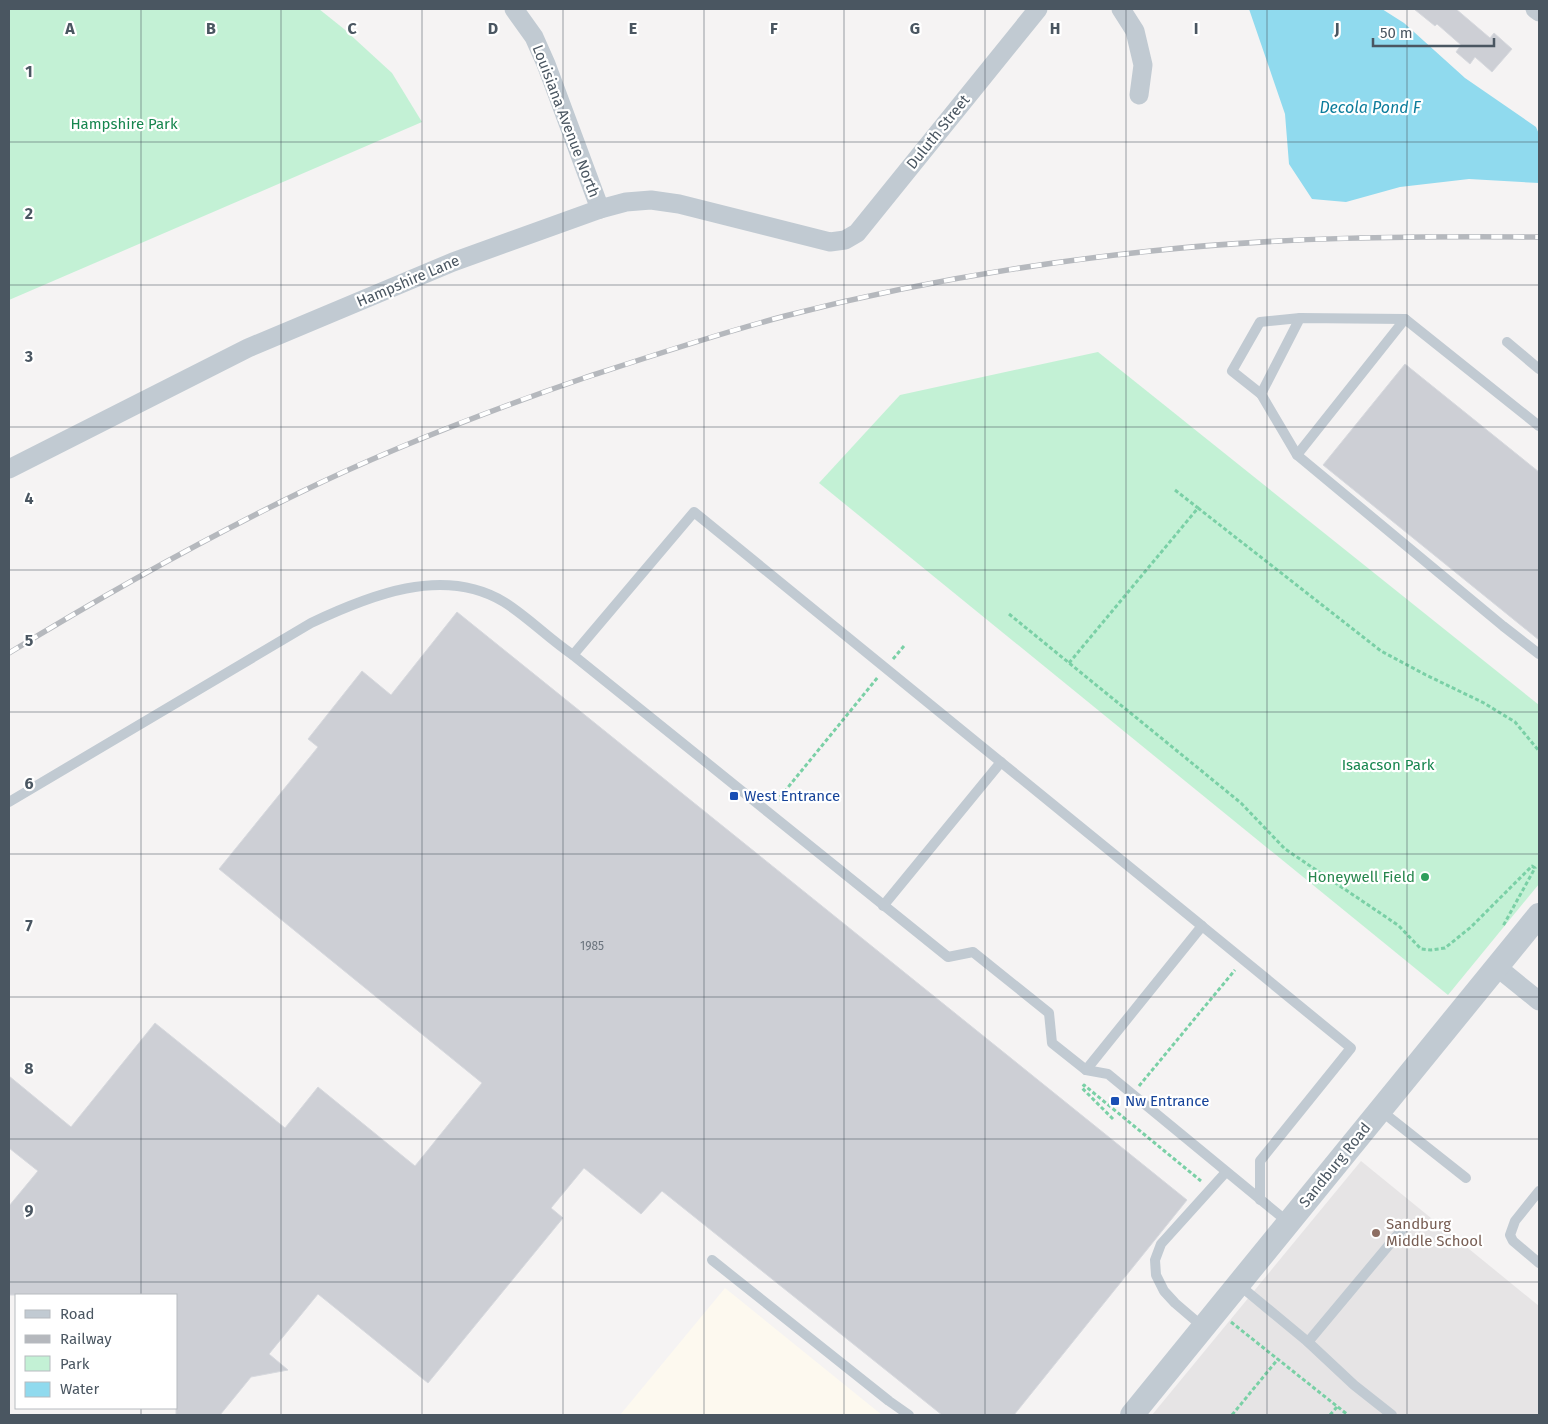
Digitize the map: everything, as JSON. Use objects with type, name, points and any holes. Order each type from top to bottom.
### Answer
[{"type":"street","name":"Louisiana Avenue North","points":[[514,9],[534,38],[546,64],[600,209]]},
{"type":"street","name":"Duluth Street","points":[[830,242],[844,240],[857,233],[1038,9]]},
{"type":"street","points":[[1121,9],[1135,31],[1143,65],[1139,95]]},
{"type":"street","points":[[1535,9],[1539,12]]},
{"type":"street","name":"Hampshire Lane","points":[[9,469],[248,348],[453,262],[600,209],[626,202],[651,200],[679,204],[830,242]]},
{"type":"street","name":"Sandburg Road","points":[[1132,1415],[1539,915]]},
{"type":"street","points":[[1497,966],[1539,1001]]},
{"type":"lane","points":[[1261,394],[1300,318]]},
{"type":"lane","points":[[1539,426],[1405,319],[1300,318],[1260,322],[1232,371],[1261,394],[1297,455],[1539,654]]},
{"type":"lane","points":[[1297,455],[1405,319]]},
{"type":"lane","points":[[1507,342],[1539,369]]},
{"type":"lane","points":[[573,655],[694,512],[1351,1048],[1260,1161],[1260,1200]]},
{"type":"lane","points":[[9,802],[311,623],[367,598],[408,588],[448,586],[496,597],[573,655],[948,957],[973,952],[1049,1013],[1052,1044],[1086,1070],[1108,1074],[1289,1223]]},
{"type":"lane","points":[[883,906],[1001,762]]},
{"type":"lane","points":[[1086,1070],[1202,926]]},
{"type":"lane","points":[[1380,1110],[1466,1178]]},
{"type":"lane","points":[[1210,1319],[1175,1303],[1164,1291],[1156,1275],[1155,1260],[1161,1244],[1226,1172]]},
{"type":"lane","points":[[1539,1191],[1515,1221],[1510,1235],[1513,1241],[1539,1263]]},
{"type":"lane","points":[[1308,1342],[1404,1227]]},
{"type":"lane","points":[[712,1260],[882,1396],[909,1415]]},
{"type":"lane","points":[[1238,1284],[1308,1342],[1354,1385],[1392,1415]]},
{"type":"path","points":[[1175,490],[1381,651],[1484,703],[1515,722],[1539,751]]},
{"type":"path","points":[[1069,663],[1198,508]]},
{"type":"path","points":[[1009,614],[1241,803],[1285,849],[1386,916],[1421,949],[1446,948],[1471,928],[1532,866],[1535,868],[1502,927]]},
{"type":"path","points":[[767,812],[904,646]]},
{"type":"path","points":[[1132,1094],[1237,967]]},
{"type":"path","points":[[1113,1119],[1082,1088],[1084,1085],[1204,1184]]},
{"type":"path","points":[[1210,1319],[1278,1359],[1348,1415]]},
{"type":"path","points":[[1232,1415],[1278,1359]]},
{"type":"path","points":[[1330,1415],[1337,1407]]},
{"type":"shaded area","name":"Sandburg Middle School","points":[[1361,1161],[1539,1306],[1539,1415],[1152,1415]]},
{"type":"shaded area","points":[[725,1288],[882,1415],[620,1415]]},
{"type":"green space","name":"Hampshire Park","points":[[9,9],[319,9],[392,73],[422,122],[9,300]]},
{"type":"green space","name":"Isaacson Park","points":[[1098,352],[1539,705],[1539,884],[1448,995],[819,483],[900,395]]},
{"type":"water","name":"Decola Pond F","points":[[1249,9],[1382,9],[1404,23],[1465,78],[1536,127],[1539,134],[1539,183],[1469,179],[1400,187],[1346,202],[1312,199],[1289,164],[1285,114]]},
{"type":"building","points":[[1414,9],[1456,9],[1490,38],[1494,33],[1512,49],[1492,72],[1475,57],[1470,64],[1456,52],[1461,45],[1437,24],[1435,26]]},
{"type":"building","points":[[1405,364],[1539,472],[1539,640],[1323,465]]},
{"type":"building","points":[[457,612],[1187,1200],[1014,1415],[942,1415],[662,1191],[641,1214],[584,1168],[551,1208],[563,1218],[428,1383],[318,1294],[269,1354],[288,1370],[251,1377],[220,1415],[176,1415],[176,1409],[178,1409],[178,1294],[9,1295],[9,1206],[38,1171],[9,1148],[9,1076],[71,1127],[155,1023],[285,1128],[318,1087],[415,1166],[482,1083],[219,869],[318,747],[308,739],[362,671],[391,695]]},
{"type":"railway","points":[[9,653],[80,610],[189,549],[334,476],[476,417],[584,378],[785,316],[921,285],[1059,262],[1151,251],[1199,246],[1345,238],[1539,237]]},
{"type":"place","name":"West Entrance","points":[[734,796]]},
{"type":"place","name":"Honeywell Field","points":[[1425,877]]},
{"type":"place","name":"Nw Entrance","points":[[1115,1101]]},
{"type":"place","name":"Sandburg Middle School","points":[[1376,1233]]}]
